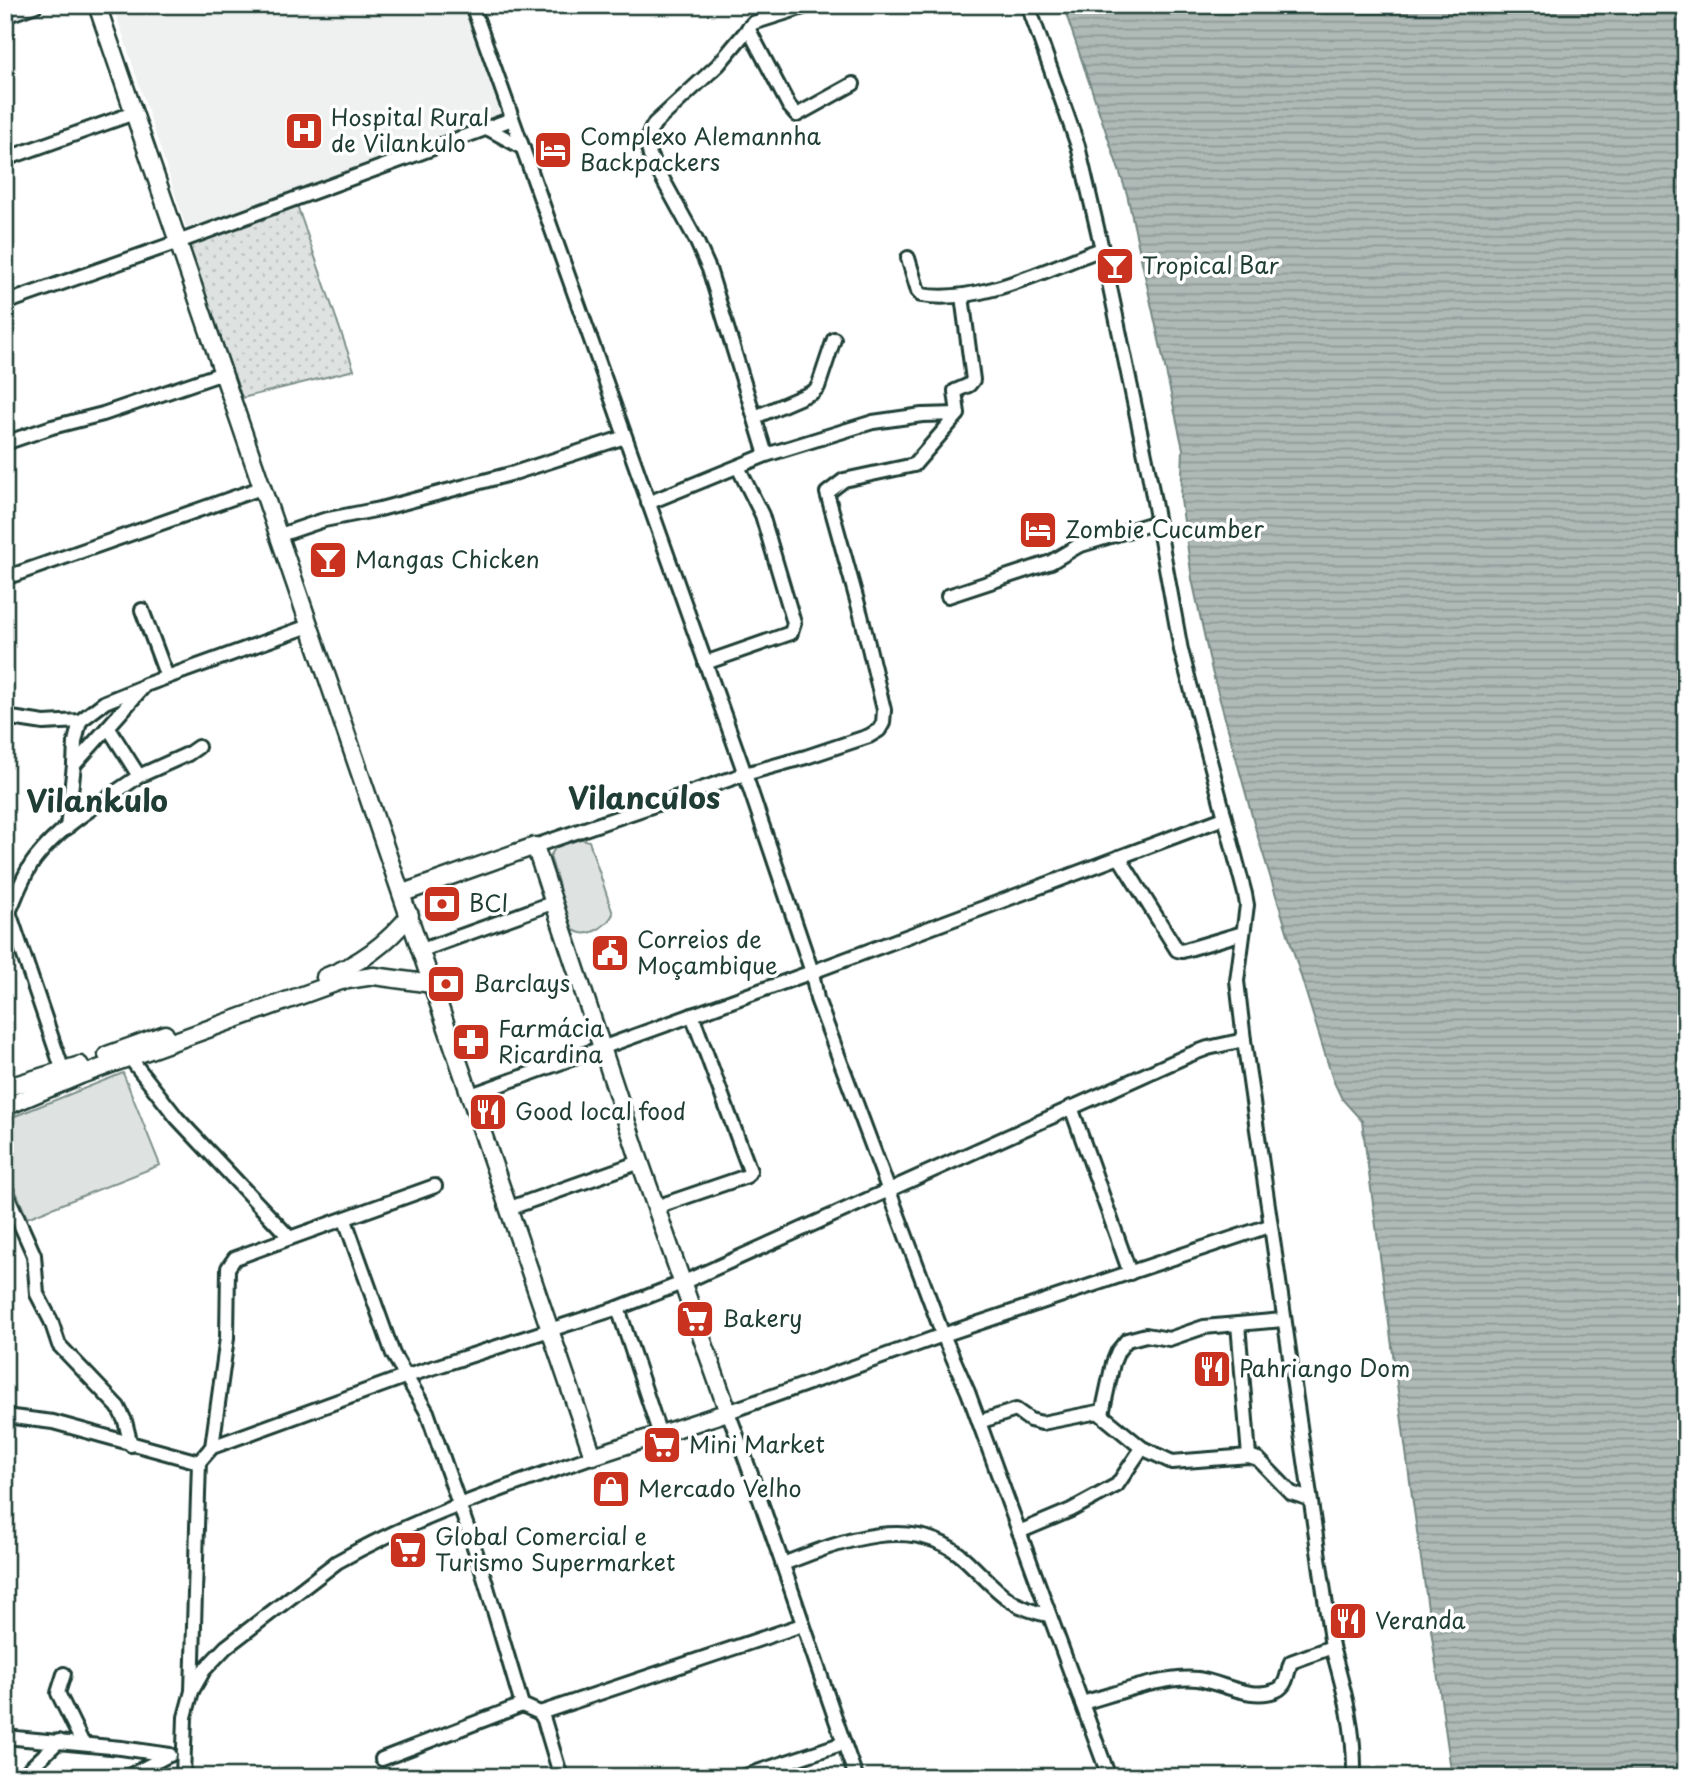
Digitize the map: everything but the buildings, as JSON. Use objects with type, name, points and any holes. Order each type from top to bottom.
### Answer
[{"type":"main road","points":[[97,5],[593,1456],[728,1412],[640,1162],[535,846],[402,893]]},
{"type":"main road","points":[[410,915],[370,956],[354,965],[63,1071],[5,1088],[8,1106],[81,1075],[341,981],[374,976],[432,985]]},
{"type":"street","points":[[5,16],[36,5]]},
{"type":"street","points":[[472,5],[745,774],[812,972],[817,999],[943,1335],[979,1422],[1110,1777]]},
{"type":"street","points":[[766,455],[709,270],[696,240],[650,156],[647,144],[648,134],[655,123],[718,65],[748,28],[767,18],[810,5]]},
{"type":"street","points":[[1028,5],[1074,135],[1102,249],[1149,474],[1181,650],[1245,894],[1247,905],[1237,981],[1244,1040],[1332,1647],[1348,1703],[1355,1753],[1354,1777]]},
{"type":"street","points":[[748,28],[789,106],[797,115],[853,84]]},
{"type":"street","points":[[5,159],[134,113]]},
{"type":"street","points":[[5,303],[513,119]]},
{"type":"street","points":[[487,128],[523,148]]},
{"type":"street","points":[[908,258],[921,295],[962,296],[1005,284],[1102,249]]},
{"type":"street","points":[[535,846],[745,774],[869,736],[879,730],[883,723],[884,710],[827,493],[844,480],[914,465],[958,414],[955,391],[970,385],[973,380],[962,296]]},
{"type":"street","points":[[755,417],[813,392],[818,387],[834,339]]},
{"type":"street","points":[[5,443],[103,414],[223,373]]},
{"type":"street","points":[[648,502],[766,455],[873,422],[922,415],[958,414]]},
{"type":"street","points":[[277,536],[324,520],[380,509],[514,473],[625,437]]},
{"type":"street","points":[[705,663],[791,633],[794,623],[762,515],[738,467]]},
{"type":"street","points":[[5,578],[261,488]]},
{"type":"street","points":[[948,596],[1051,562],[1077,546],[1157,522]]},
{"type":"street","points":[[142,610],[167,677]]},
{"type":"street","points":[[6,716],[44,723],[80,721],[105,702],[145,685],[309,626]]},
{"type":"street","points":[[74,765],[145,685]]},
{"type":"street","points":[[67,828],[75,742],[80,721]]},
{"type":"street","points":[[108,727],[139,776]]},
{"type":"street","points":[[63,1071],[7,910],[37,856],[67,828],[139,776],[198,747]]},
{"type":"street","points":[[471,1095],[812,972],[1224,818]]},
{"type":"street","points":[[1119,857],[1177,950],[1182,951],[1243,933]]},
{"type":"street","points":[[422,950],[552,903]]},
{"type":"street","points":[[656,1207],[747,1175],[750,1171],[692,1015]]},
{"type":"street","points":[[183,1777],[186,1717],[192,1691],[199,1462],[212,1447],[407,1376],[618,1307],[682,1283],[1189,1055],[1244,1040]]},
{"type":"street","points":[[130,1058],[177,1118],[290,1238]]},
{"type":"street","points":[[1071,1107],[1130,1273]]},
{"type":"street","points":[[510,1208],[640,1162]]},
{"type":"street","points":[[212,1447],[227,1338],[228,1268],[234,1258],[435,1186]]},
{"type":"street","points":[[5,1190],[34,1255],[37,1294],[51,1321],[59,1345],[118,1406],[131,1445]]},
{"type":"street","points":[[345,1220],[393,1354],[427,1412],[491,1599],[522,1705]]},
{"type":"street","points":[[856,1777],[802,1625],[765,1509],[728,1412],[943,1335],[1269,1226]]},
{"type":"street","points":[[618,1307],[660,1435]]},
{"type":"street","points":[[1102,1414],[1113,1363],[1127,1340],[1146,1335],[1169,1339],[1204,1327],[1283,1320]]},
{"type":"street","points":[[1238,1324],[1249,1456]]},
{"type":"street","points":[[979,1422],[1016,1410],[1030,1420],[1042,1423],[1092,1412],[1102,1414],[1142,1448],[1177,1463],[1249,1456],[1258,1459],[1291,1493],[1310,1499]]},
{"type":"street","points":[[5,1416],[41,1419],[199,1462]]},
{"type":"street","points":[[1019,1532],[1071,1510],[1117,1485],[1142,1448]]},
{"type":"street","points":[[192,1691],[204,1670],[226,1647],[337,1562],[397,1530],[593,1456]]},
{"type":"street","points":[[783,1564],[833,1544],[857,1538],[923,1536],[949,1546],[1008,1600],[1030,1612],[1049,1615]]},
{"type":"street","points":[[540,1713],[802,1625]]},
{"type":"street","points":[[1082,1703],[1180,1679],[1201,1680],[1245,1692],[1275,1691],[1285,1684],[1292,1662],[1332,1647]]},
{"type":"street","points":[[64,1674],[58,1693],[83,1744]]},
{"type":"street","points":[[382,1759],[522,1705],[540,1713],[544,1720],[561,1777]]},
{"type":"street","points":[[5,1737],[170,1755]]},
{"type":"street","points":[[21,1777],[59,1741]]},
{"type":"street","points":[[742,1777],[844,1743]]},
{"type":"street","points":[[127,1777],[184,1749]]},
{"type":"shaded area","name":"Hospital Rural de Vilankulo","points":[[113,5],[465,5],[504,113],[187,230]]},
{"type":"shaded area","points":[[1063,5],[1686,5],[1686,1777],[1452,1777],[1362,1121],[1342,1099],[1333,1080],[1257,834],[1212,671],[1192,579],[1181,500],[1183,449],[1127,194]]},
{"type":"shaded area","points":[[297,205],[354,370],[242,398],[188,245]]},
{"type":"shaded area","points":[[578,838],[589,841],[613,914],[601,928],[588,933],[576,931],[570,925],[565,905],[560,903],[555,890],[559,886],[550,856],[558,844]]},
{"type":"shaded area","points":[[123,1073],[160,1165],[27,1218],[5,1165],[5,1120]]},
{"type":"place","name":"Hospital Rural de Vilankulo","points":[[304,131]]},
{"type":"place","name":"Complexo Alemannha Backpackers","points":[[553,150]]},
{"type":"place","name":"Tropical Bar","points":[[1115,266]]},
{"type":"place","name":"Zombie Cucumber","points":[[1038,530]]},
{"type":"place","name":"Mangas Chicken","points":[[328,560]]},
{"type":"place","name":"BCI","points":[[442,904]]},
{"type":"place","name":"Correios de Moçambique","points":[[610,953]]},
{"type":"place","name":"Barclays","points":[[446,984]]},
{"type":"place","name":"Farmácia Ricardina","points":[[471,1042]]},
{"type":"place","name":"Good local food","points":[[488,1112]]},
{"type":"place","name":"Bakery","points":[[695,1319]]},
{"type":"place","name":"Pahriango Dom","points":[[1212,1369]]},
{"type":"place","name":"Mini Market","points":[[662,1445]]},
{"type":"place","name":"Mercado Velho","points":[[611,1489]]},
{"type":"place","name":"Global Comercial e Turismo Supermarket","points":[[408,1550]]},
{"type":"place","name":"Veranda","points":[[1348,1621]]},
{"type":"district","name":"Vilanculos","points":[[644,799]]},
{"type":"district","name":"Vilankulo","points":[[97,802]]}]
